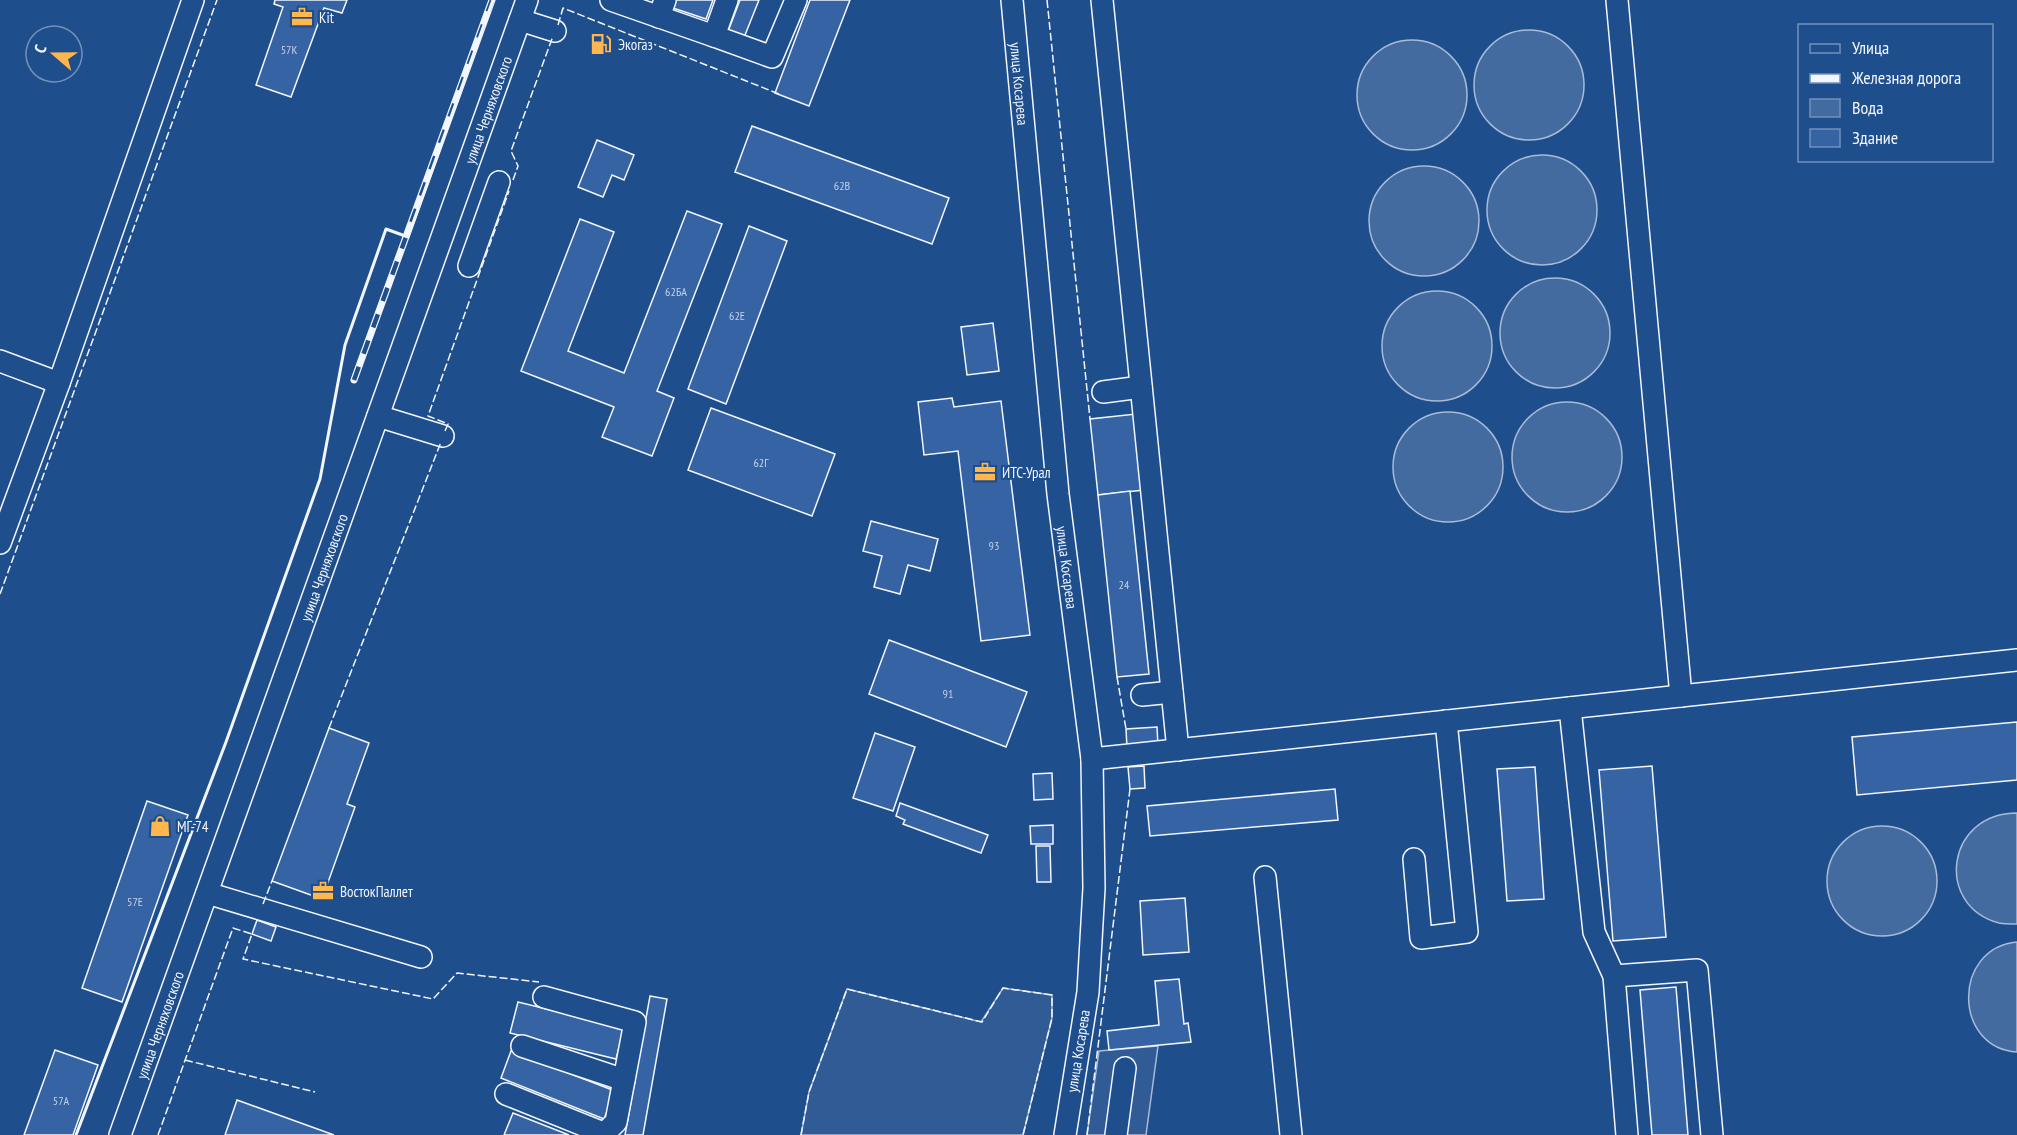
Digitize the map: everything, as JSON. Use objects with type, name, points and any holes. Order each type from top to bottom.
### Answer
[{"type":"street","points":[[0,543],[59,383],[193,0]]},
{"type":"street","points":[[611,0],[662,9],[714,36],[772,57],[796,0]]},
{"type":"street","points":[[714,36],[727,0]]},
{"type":"street","name":"улица Косарева","points":[[1012,0],[1058,494],[1092,759],[1094,888],[1088,992],[1065,1135]]},
{"type":"street","points":[[1102,0],[1178,750]]},
{"type":"street","points":[[1617,0],[1681,696]]},
{"type":"street","points":[[524,10],[555,32]]},
{"type":"street","name":"улица Черняховского","points":[[121,1135],[524,10]]},
{"type":"street","points":[[466,169],[505,184],[469,266]]},
{"type":"street","points":[[0,361],[59,383]]},
{"type":"street","points":[[1103,392],[1141,387]]},
{"type":"street","points":[[378,416],[443,436]]},
{"type":"street","points":[[1092,759],[2017,660]]},
{"type":"street","points":[[1142,695],[1172,692]]},
{"type":"street","points":[[1570,708],[1594,932],[1614,976],[1627,1135]]},
{"type":"street","points":[[1414,859],[1421,939],[1467,932],[1446,721]]},
{"type":"street","points":[[1265,877],[1291,1135]]},
{"type":"street","points":[[207,893],[421,957]]},
{"type":"street","points":[[1614,976],[1697,970],[1712,1135]]},
{"type":"street","points":[[506,1094],[603,1134],[616,1122],[635,1022],[544,998]]},
{"type":"street","points":[[522,1046],[624,1080]]},
{"type":"street","points":[[1116,1135],[1125,1068]]},
{"type":"shaded area","points":[[1003,988],[1052,995],[1052,1018],[1023,1135],[801,1135],[809,1092],[847,989],[981,1022]]},
{"type":"shaded area","points":[[1158,1046],[1146,1135],[1087,1135],[1099,1051]]},
{"type":"water","points":[[1529,30],[1550,34],[1568,46],[1580,64],[1584,85],[1580,106],[1568,124],[1550,136],[1529,140],[1508,136],[1490,124],[1478,106],[1474,85],[1478,64],[1490,46],[1508,34]]},
{"type":"water","points":[[1412,40],[1433,44],[1451,56],[1463,74],[1467,95],[1463,116],[1451,134],[1433,146],[1412,150],[1391,146],[1373,134],[1361,116],[1357,95],[1361,74],[1373,56],[1391,44]]},
{"type":"water","points":[[1542,155],[1563,159],[1581,171],[1593,189],[1597,210],[1593,231],[1581,249],[1563,261],[1542,265],[1521,261],[1503,249],[1491,231],[1487,210],[1491,189],[1503,171],[1521,159]]},
{"type":"water","points":[[1424,166],[1445,170],[1463,182],[1475,200],[1479,221],[1475,242],[1463,260],[1445,272],[1424,276],[1403,272],[1385,260],[1373,242],[1369,221],[1373,200],[1385,182],[1403,170]]},
{"type":"water","points":[[1555,278],[1576,282],[1594,294],[1606,312],[1610,333],[1606,354],[1594,372],[1576,384],[1555,388],[1534,384],[1516,372],[1504,354],[1500,333],[1504,312],[1516,294],[1534,282]]},
{"type":"water","points":[[1437,291],[1458,295],[1476,307],[1488,325],[1492,346],[1488,367],[1476,385],[1458,397],[1437,401],[1416,397],[1398,385],[1386,367],[1382,346],[1386,325],[1398,307],[1416,295]]},
{"type":"water","points":[[1567,402],[1588,406],[1606,418],[1618,436],[1622,457],[1618,478],[1606,496],[1588,508],[1567,512],[1546,508],[1528,496],[1516,478],[1512,457],[1516,436],[1528,418],[1546,406]]},
{"type":"water","points":[[1448,412],[1469,416],[1487,428],[1499,446],[1503,467],[1499,488],[1487,506],[1469,518],[1448,522],[1427,518],[1409,506],[1397,488],[1393,467],[1397,446],[1409,428],[1427,416]]},
{"type":"water","points":[[2017,813],[2017,924],[1999,923],[1978,913],[1964,899],[1957,881],[1957,862],[1963,843],[1975,828],[1993,817]]},
{"type":"water","points":[[1882,826],[1903,830],[1921,842],[1933,860],[1937,881],[1933,902],[1921,920],[1903,932],[1882,936],[1861,932],[1843,920],[1831,902],[1827,881],[1831,860],[1843,842],[1861,830]]},
{"type":"water","points":[[2017,942],[2017,1052],[1996,1046],[1981,1034],[1972,1017],[1969,998],[1972,978],[1981,961],[1996,948]]},
{"type":"building","points":[[275,0],[347,0],[342,13],[324,8],[291,97],[256,85],[283,7],[274,4]]},
{"type":"building","points":[[676,0],[713,0],[706,19],[673,8]]},
{"type":"building","points":[[740,0],[759,0],[743,40],[727,34]]},
{"type":"building","points":[[810,0],[850,0],[809,106],[775,93]]},
{"type":"building","points":[[752,126],[949,198],[932,244],[735,172]]},
{"type":"building","points":[[597,140],[634,155],[624,180],[612,175],[603,197],[578,187]]},
{"type":"building","points":[[687,211],[722,224],[657,391],[674,398],[652,456],[602,437],[614,407],[521,371],[580,219],[614,232],[568,351],[624,373]]},
{"type":"building","points":[[749,226],[787,241],[726,404],[688,389]]},
{"type":"building","points":[[993,323],[999,371],[967,375],[961,327]]},
{"type":"building","points":[[952,398],[954,407],[1001,401],[1030,635],[981,641],[958,451],[924,455],[918,402]]},
{"type":"building","points":[[711,408],[835,454],[812,516],[688,470]]},
{"type":"building","points":[[1136,414],[1144,490],[1098,495],[1090,419]]},
{"type":"building","points":[[1130,491],[1149,674],[1117,677],[1098,495]]},
{"type":"building","points":[[871,521],[938,539],[930,571],[908,565],[900,594],[874,587],[882,556],[863,551]]},
{"type":"building","points":[[889,640],[1027,692],[1006,747],[869,694]]},
{"type":"building","points":[[2017,722],[2017,780],[1857,795],[1852,737]]},
{"type":"building","points":[[1157,727],[1158,746],[1127,748],[1126,729]]},
{"type":"building","points":[[329,728],[369,743],[347,804],[355,807],[322,899],[272,881]]},
{"type":"building","points":[[875,733],[915,747],[893,811],[853,798]]},
{"type":"building","points":[[1144,766],[1145,788],[1130,789],[1128,767]]},
{"type":"building","points":[[1652,766],[1666,937],[1613,941],[1599,770]]},
{"type":"building","points":[[1535,767],[1544,899],[1507,901],[1497,769]]},
{"type":"building","points":[[1052,773],[1053,799],[1034,800],[1033,774]]},
{"type":"building","points":[[1335,789],[1338,820],[1150,836],[1147,806]]},
{"type":"building","points":[[147,801],[188,815],[122,1002],[82,988]]},
{"type":"building","points":[[900,803],[988,835],[981,853],[903,824],[905,820],[896,816]]},
{"type":"building","points":[[1053,825],[1053,844],[1031,844],[1030,826]]},
{"type":"building","points":[[1036,846],[1050,846],[1051,882],[1037,882]]},
{"type":"building","points":[[1185,898],[1189,952],[1143,955],[1140,901]]},
{"type":"building","points":[[257,920],[276,927],[271,941],[252,934]]},
{"type":"building","points":[[1179,979],[1184,1024],[1188,1023],[1191,1042],[1109,1050],[1107,1031],[1159,1025],[1155,981]]},
{"type":"building","points":[[1676,987],[1688,1135],[1652,1135],[1640,990]]},
{"type":"building","points":[[650,996],[667,999],[643,1135],[625,1135]]},
{"type":"building","points":[[518,1002],[624,1028],[616,1059],[510,1033]]},
{"type":"building","points":[[55,1050],[98,1065],[73,1135],[24,1135]]},
{"type":"building","points":[[511,1051],[615,1091],[604,1119],[501,1078]]},
{"type":"building","points":[[237,1100],[334,1135],[225,1135]]},
{"type":"building","points":[[513,1113],[569,1135],[504,1135]]},
{"type":"railway","points":[[354,380],[492,0]]},
{"type":"fence","points":[[0,594],[217,0]]},
{"type":"fence","points":[[1047,0],[1090,419]]},
{"type":"fence","points":[[558,25],[563,8],[779,94]]},
{"type":"fence","points":[[513,180],[518,166],[511,151],[553,36]]},
{"type":"fence","points":[[445,431],[448,424],[428,416],[509,191]]},
{"type":"fence","points":[[329,728],[441,442]]},
{"type":"fence","points":[[1117,677],[1126,729]]},
{"type":"fence","points":[[1087,1135],[1130,789]]},
{"type":"fence","points":[[263,904],[272,881]]},
{"type":"fence","points":[[158,1135],[233,928],[252,934],[243,959],[433,999],[457,973],[539,982]]},
{"type":"fence","points":[[801,1135],[809,1092],[847,989],[982,1022],[1003,988],[1052,995],[1052,1018],[1023,1135]]},
{"type":"fence","points":[[185,1060],[315,1092]]},
{"type":"wall","points":[[76,1135],[226,742],[320,479],[345,345],[386,229],[408,237],[493,0]]},
{"type":"place","name":"Kit","points":[[302,17]]},
{"type":"place","name":"Экогаз","points":[[601,44]]},
{"type":"place","name":"ИТС-Урал","points":[[985,472]]},
{"type":"place","name":"МГ-74","points":[[160,826]]},
{"type":"place","name":"ВостокПаллет","points":[[323,891]]}]
